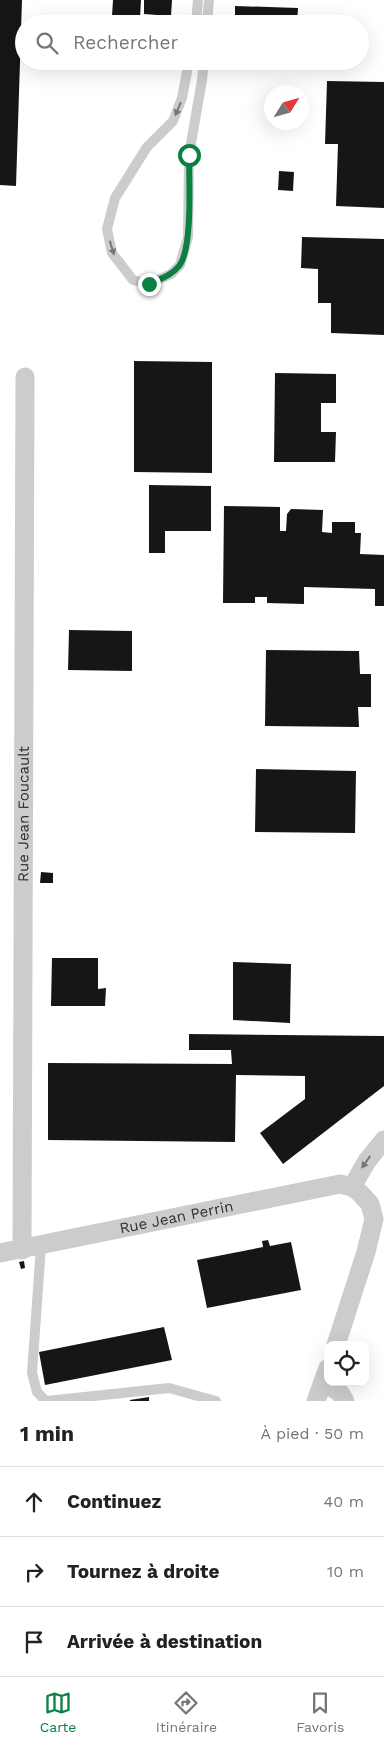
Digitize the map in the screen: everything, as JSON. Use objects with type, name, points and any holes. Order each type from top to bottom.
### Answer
[{"type":"street","name":"Rue Jean Foucault","points":[[22,1250],[25,377]]},
{"type":"street","points":[[337,1341],[366,1252],[377,1200],[352,1187],[367,1161],[384,1140]]},
{"type":"street","name":"Rue Jean Perrin","points":[[0,1253],[340,1184],[352,1187]]},
{"type":"street","points":[[316,1401],[324,1380]]},
{"type":"street","points":[[335,1386],[345,1401]]},
{"type":"lane","points":[[197,15],[198,0]]},
{"type":"lane","points":[[208,15],[209,0]]},
{"type":"lane","points":[[187,70],[182,98],[173,121],[147,147],[115,198],[107,229],[112,253],[133,280],[149,284],[171,274],[180,265],[188,237],[189,155],[203,70]]},
{"type":"lane","points":[[41,1246],[32,1372],[37,1392],[46,1401],[169,1388],[216,1401]]},
{"type":"building","points":[[0,0],[22,0],[22,15],[15,15],[15,70],[20,70],[16,186],[0,185]]},
{"type":"building","points":[[113,0],[141,0],[140,15],[112,15]]},
{"type":"building","points":[[144,0],[172,0],[171,15],[144,14]]},
{"type":"building","points":[[235,6],[298,8],[298,15],[235,15]]},
{"type":"building","points":[[327,81],[384,82],[384,208],[336,206],[338,144],[325,144]]},
{"type":"building","points":[[279,171],[294,172],[293,191],[278,190]]},
{"type":"building","points":[[302,237],[384,239],[384,335],[331,333],[331,303],[318,303],[318,269],[301,268]]},
{"type":"building","points":[[134,361],[212,362],[212,473],[134,472]]},
{"type":"building","points":[[275,373],[336,374],[336,403],[321,403],[321,432],[336,432],[335,462],[274,462]]},
{"type":"building","points":[[149,485],[211,486],[211,531],[165,531],[165,553],[149,553]]},
{"type":"building","points":[[224,506],[280,507],[280,531],[286,531],[287,514],[291,509],[323,510],[322,532],[332,533],[332,522],[355,522],[355,533],[361,533],[360,554],[384,555],[384,606],[375,606],[375,589],[304,587],[304,604],[267,603],[267,597],[255,597],[255,603],[223,603]]},
{"type":"building","points":[[69,630],[132,631],[132,671],[68,670]]},
{"type":"building","points":[[266,650],[359,651],[360,674],[371,674],[371,707],[358,707],[359,727],[265,726]]},
{"type":"building","points":[[256,769],[356,771],[355,833],[255,832]]},
{"type":"building","points":[[41,872],[53,873],[53,883],[40,883]]},
{"type":"building","points":[[52,958],[98,958],[98,989],[106,988],[105,1006],[51,1006]]},
{"type":"building","points":[[233,962],[291,964],[290,1023],[233,1020]]},
{"type":"building","points":[[189,1034],[384,1036],[384,1086],[283,1164],[260,1133],[305,1099],[305,1076],[236,1075],[235,1142],[48,1140],[48,1063],[232,1064],[231,1050],[189,1050]]},
{"type":"building","points":[[268,1240],[270,1246],[291,1242],[301,1290],[207,1308],[197,1260],[263,1247],[262,1241]]},
{"type":"building","points":[[24,1261],[25,1268],[21,1269],[19,1262]]},
{"type":"building","points":[[164,1327],[172,1360],[45,1385],[39,1352]]},
{"type":"building","points":[[149,1397],[149,1401],[130,1401],[130,1400]]},
{"type":"route","points":[[149,284],[171,274],[180,265],[188,237],[189,155]]}]
